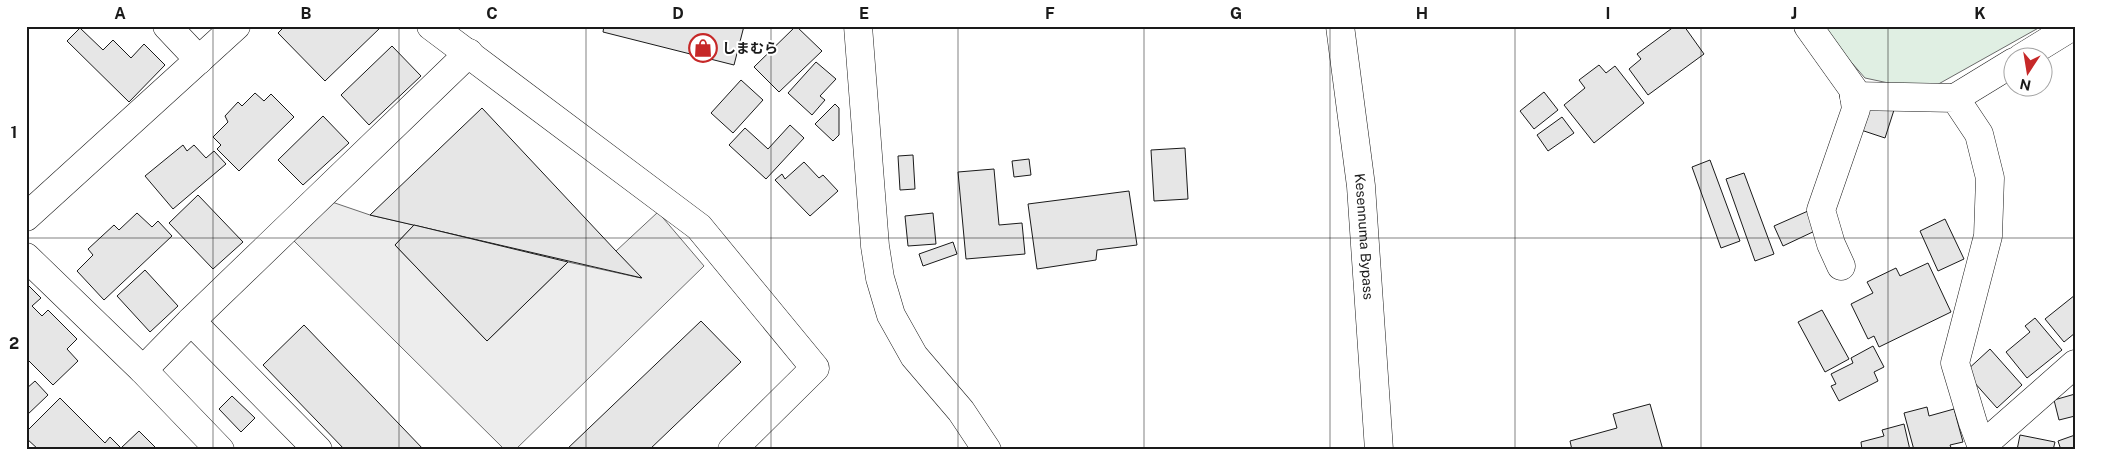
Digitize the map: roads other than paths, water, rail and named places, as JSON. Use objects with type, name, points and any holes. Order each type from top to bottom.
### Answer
[{"type":"main road","points":[[167,26],[199,60]]},
{"type":"main road","points":[[26,217],[236,26]]},
{"type":"main road","points":[[431,26],[699,227],[815,368],[748,444]]},
{"type":"main road","points":[[858,26],[875,246],[880,278],[891,315],[914,356],[961,411],[987,450]]},
{"type":"main road","name":"Kesennuma Bypass","points":[[1340,26],[1360,186],[1379,450]]},
{"type":"main road","points":[[1808,26],[1853,89],[1856,108],[1821,210],[1831,244],[1841,266]]},
{"type":"main road","points":[[2037,48],[2073,26]]},
{"type":"main road","points":[[143,370],[191,321],[469,53]]},
{"type":"main road","points":[[1854,96],[1955,98],[2004,68]]},
{"type":"main road","points":[[1955,98],[1979,134],[1990,178],[1988,236],[1956,363],[1973,423],[1983,447],[2075,364]]},
{"type":"main road","points":[[26,257],[143,370],[220,450]]},
{"type":"main road","points":[[191,321],[318,450]]},
{"type":"place","name":"しまむら","points":[[703,48]]}]
